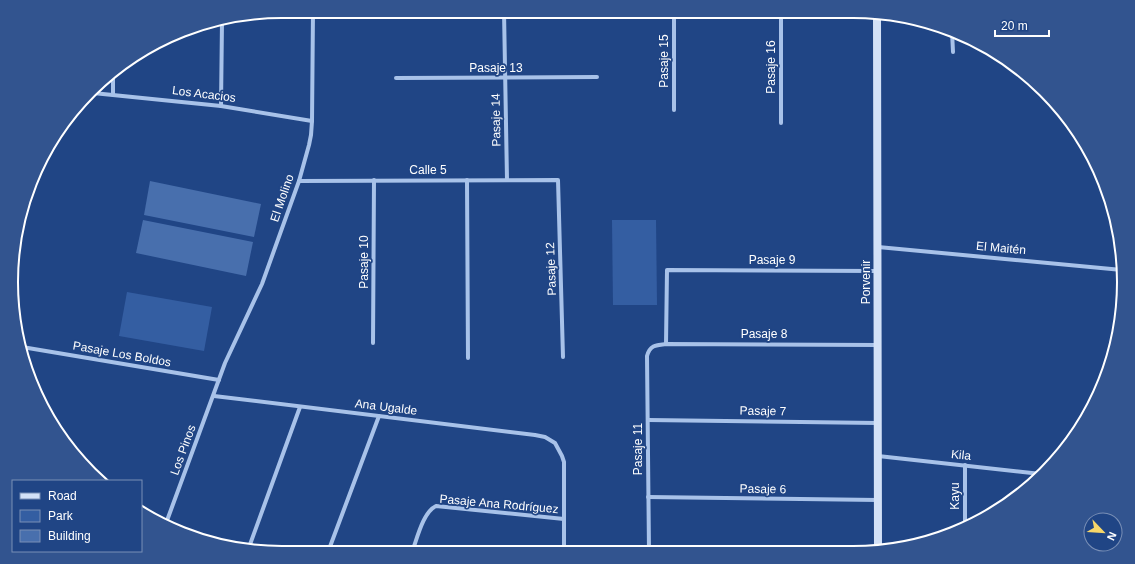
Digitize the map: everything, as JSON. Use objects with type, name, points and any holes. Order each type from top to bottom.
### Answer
[{"type":"street","name":"El Molino","points":[[219,380],[225,363],[262,284],[299,180],[312,135],[313,18]]},
{"type":"street","name":"Pasaje 14","points":[[504,18],[507,180]]},
{"type":"street","name":"Pasaje 15","points":[[674,18],[674,110]]},
{"type":"street","name":"Pasaje 16","points":[[781,18],[781,123]]},
{"type":"street","name":"Porvenir","points":[[878,19],[878,545]]},
{"type":"street","points":[[221,106],[222,25]]},
{"type":"street","points":[[952,37],[953,52]]},
{"type":"street","name":"Pasaje 13","points":[[396,78],[597,77]]},
{"type":"street","points":[[113,80],[113,94]]},
{"type":"street","name":"Los Acacios","points":[[97,93],[221,106],[312,121]]},
{"type":"street","name":"Calle 5","points":[[299,180],[558,180]]},
{"type":"street","name":"Pasaje 10","points":[[373,343],[374,180]]},
{"type":"street","points":[[467,180],[468,358]]},
{"type":"street","name":"Pasaje 12","points":[[558,180],[563,357]]},
{"type":"street","name":"El Maitén","points":[[878,247],[1116,269]]},
{"type":"street","name":"Pasaje 9","points":[[666,344],[667,270],[878,271]]},
{"type":"street","name":"Pasaje 8","points":[[651,348],[655,345],[666,344],[878,345]]},
{"type":"street","name":"Pasaje Los Boldos","points":[[26,348],[219,380]]},
{"type":"street","name":"Pasaje 11","points":[[648,546],[647,356],[651,348]]},
{"type":"street","name":"Los Pinos","points":[[167,520],[219,380]]},
{"type":"street","name":"Ana Ugalde","points":[[214,396],[545,437],[555,443],[564,462],[564,519]]},
{"type":"street","points":[[250,544],[300,407]]},
{"type":"street","points":[[330,546],[379,416]]},
{"type":"street","name":"Pasaje 7","points":[[648,420],[878,423]]},
{"type":"street","name":"Kila","points":[[878,456],[1035,473]]},
{"type":"street","name":"Kayu","points":[[965,465],[965,521]]},
{"type":"street","name":"Pasaje 6","points":[[648,497],[878,500]]},
{"type":"street","name":"Pasaje Ana Rodríguez","points":[[414,546],[427,514],[436,506],[564,519]]},
{"type":"street","points":[[564,519],[564,546]]},
{"type":"green space","points":[[612,220],[656,220],[657,305],[613,305]]},
{"type":"green space","points":[[127,292],[212,307],[204,351],[119,336]]},
{"type":"building","points":[[150,181],[261,204],[254,237],[144,215]]},
{"type":"building","points":[[143,220],[253,242],[246,276],[136,253]]}]
